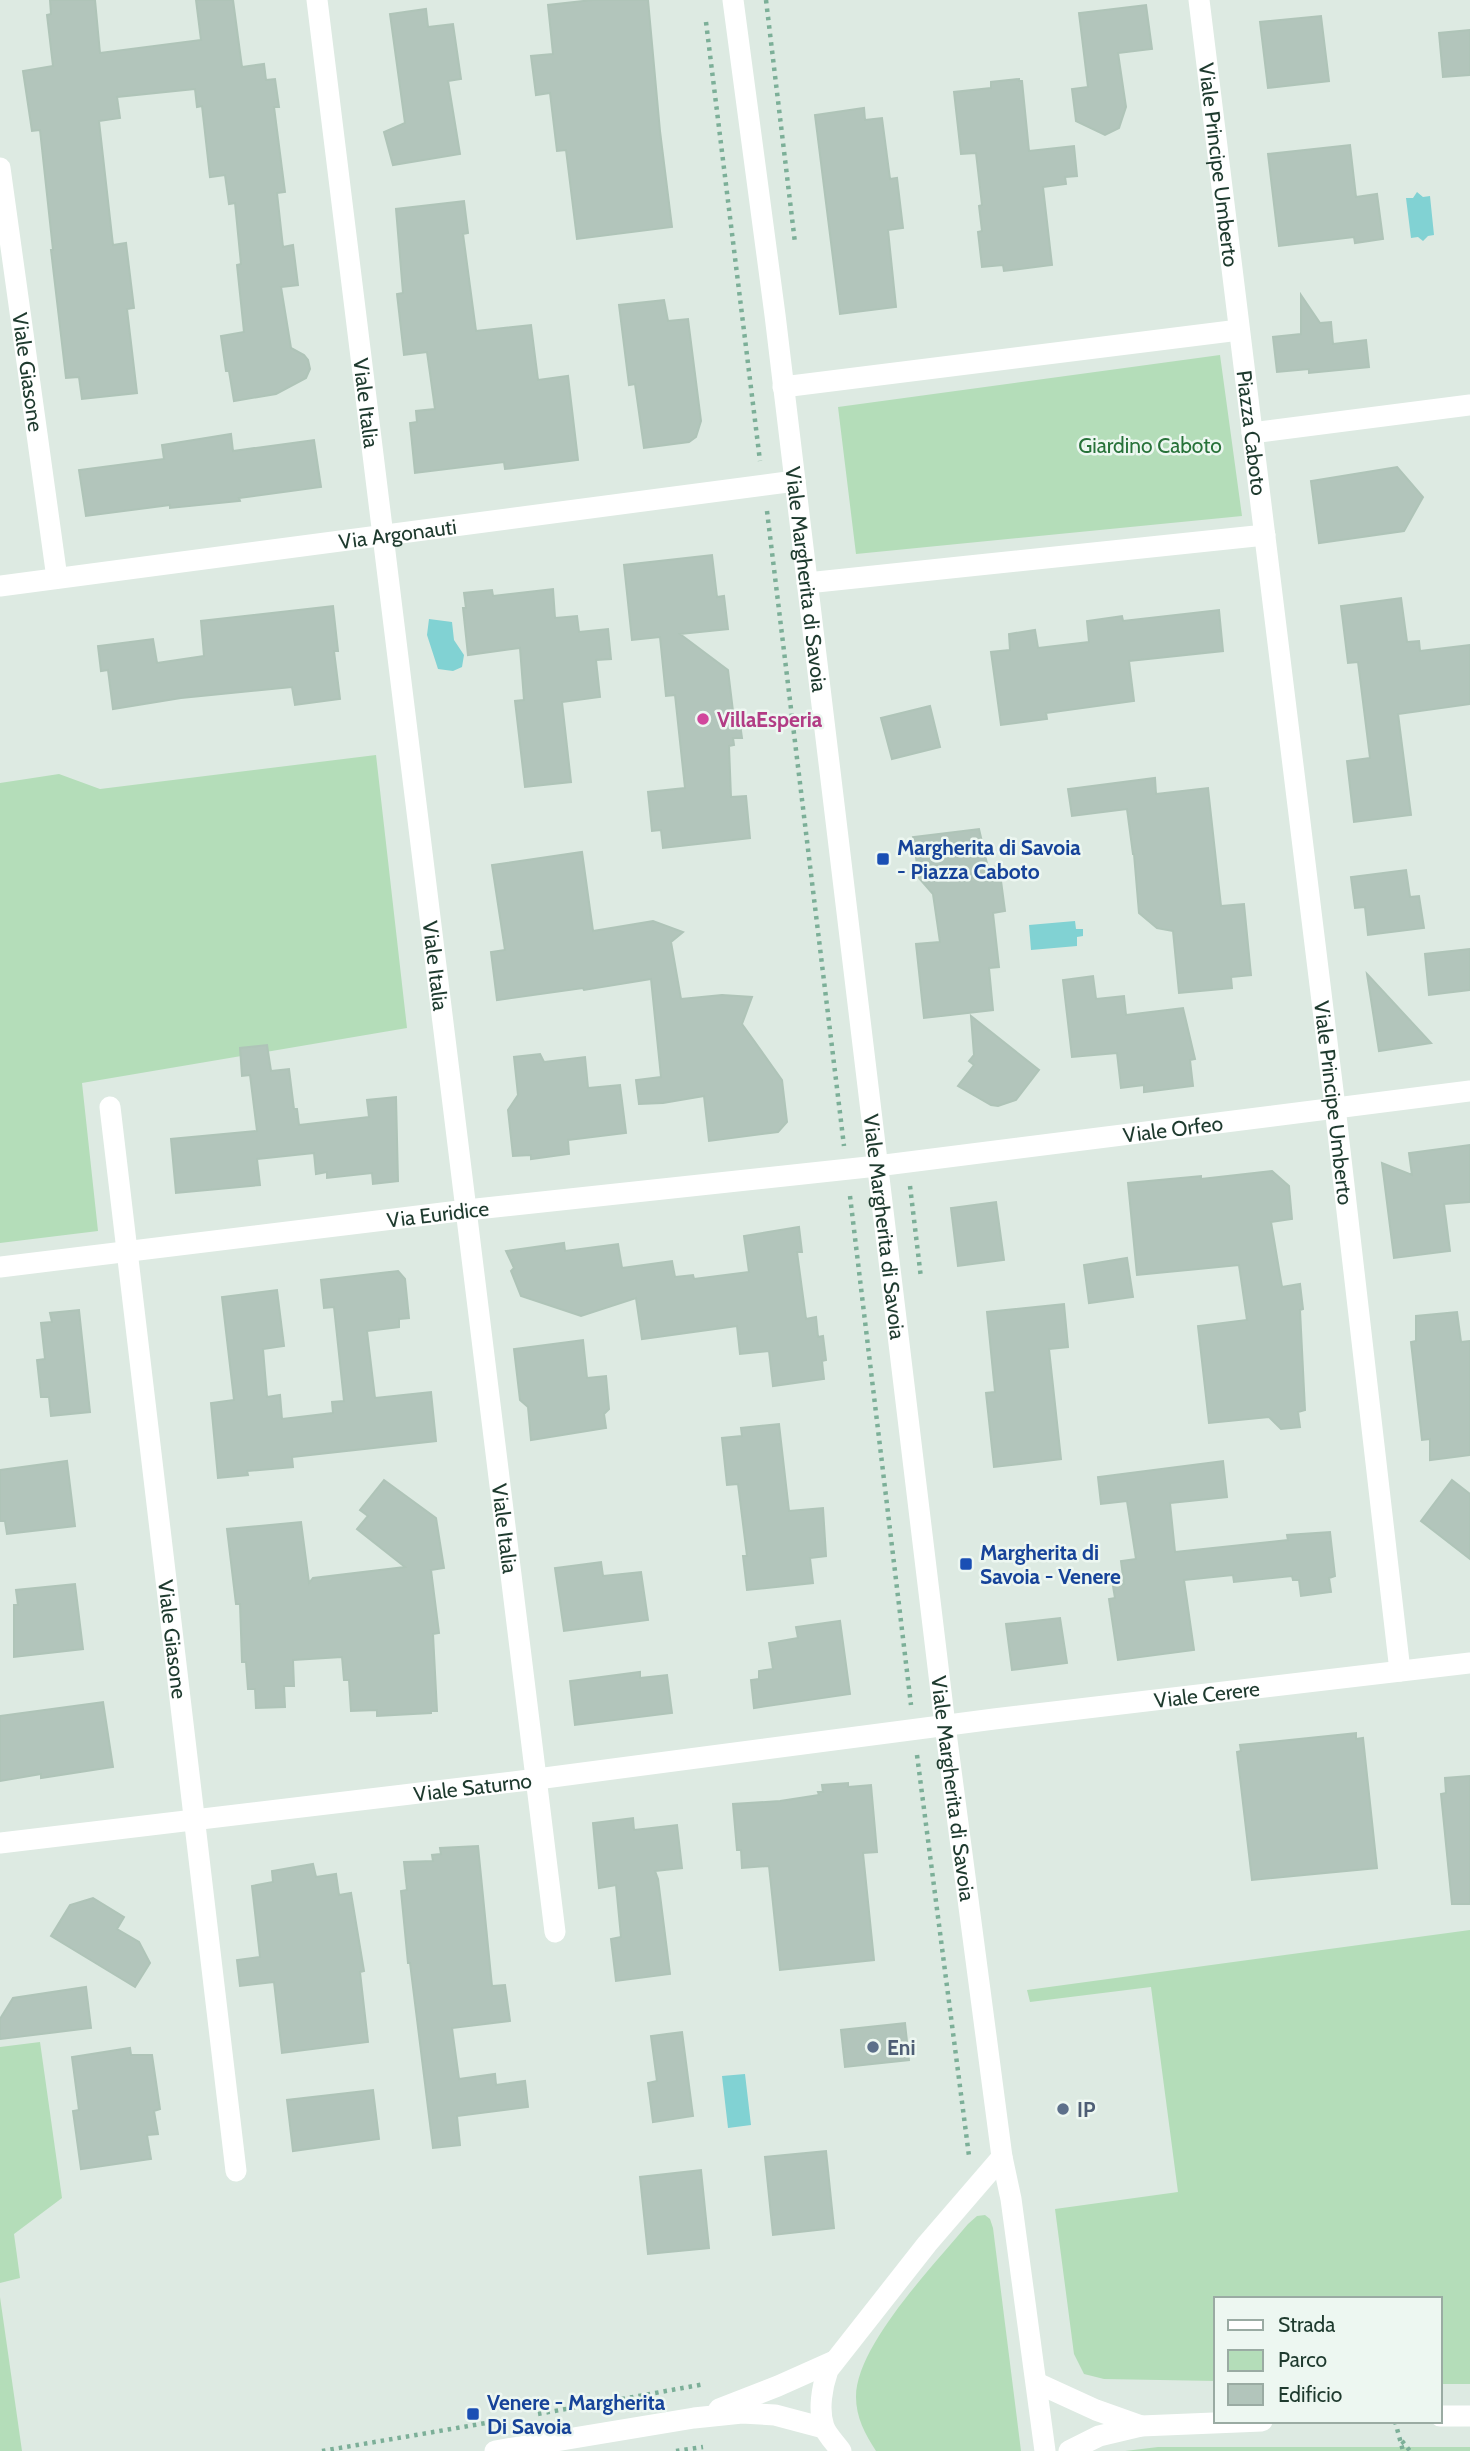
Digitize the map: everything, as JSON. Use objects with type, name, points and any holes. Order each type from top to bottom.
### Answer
[{"type":"street","name":"Viale Italia","points":[[317,0],[555,1932]]},
{"type":"street","name":"Viale Margherita di Savoia","points":[[733,0],[795,481],[945,1725],[1002,2157],[1012,2199],[1045,2451]]},
{"type":"street","name":"Viale Principe Umberto","points":[[1199,0],[1239,330]]},
{"type":"street","name":"Viale Giasone","points":[[0,168],[57,578]]},
{"type":"street","points":[[783,387],[1239,330]]},
{"type":"street","name":"Piazza Caboto","points":[[1239,330],[1265,535]]},
{"type":"street","points":[[1252,433],[1470,405]]},
{"type":"street","name":"Via Argonauti","points":[[0,586],[795,481]]},
{"type":"street","points":[[807,583],[1265,535]]},
{"type":"street","name":"Viale Principe Umberto","points":[[1265,535],[1400,1671]]},
{"type":"street","name":"Viale Orfeo","points":[[877,1166],[1470,1091]]},
{"type":"street","name":"Viale Giasone","points":[[110,1107],[236,2171]]},
{"type":"street","name":"Via Euridice","points":[[0,1267],[467,1210],[877,1166]]},
{"type":"street","name":"Viale Cerere","points":[[945,1725],[1470,1662]]},
{"type":"street","name":"Viale Saturno","points":[[0,1843],[537,1779],[945,1725]]},
{"type":"street","points":[[841,2451],[824,2428],[821,2407],[823,2382],[834,2361],[1002,2157]]},
{"type":"street","points":[[974,2189],[992,2184],[1003,2188],[1012,2199]]},
{"type":"street","points":[[694,2418],[834,2361]]},
{"type":"street","points":[[1037,2383],[1096,2410],[1141,2426]]},
{"type":"street","points":[[495,2451],[694,2418],[742,2413],[775,2415],[824,2428]]},
{"type":"street","points":[[1442,2416],[1470,2416]]},
{"type":"street","points":[[1069,2451],[1099,2436],[1141,2426],[1214,2423]]},
{"type":"path","points":[[704,8],[914,1729],[968,2145]]},
{"type":"path","points":[[538,2414],[714,2383]]},
{"type":"path","points":[[322,2451],[497,2421]]},
{"type":"path","points":[[1396,2423],[1403,2451]]},
{"type":"path","points":[[1400,2439],[1410,2451]]},
{"type":"green space","name":"Giardino Caboto","points":[[1220,355],[1242,516],[856,554],[838,407]]},
{"type":"green space","points":[[376,755],[407,1028],[82,1083],[98,1231],[0,1243],[0,783],[59,774],[100,789]]},
{"type":"green space","points":[[1470,1930],[1470,2384],[1442,2384],[1442,2297],[1214,2297],[1214,2381],[1104,2379],[1084,2374],[1074,2354],[1055,2209],[1178,2192],[1151,1987],[1030,2002],[1027,1990]]},
{"type":"green space","points":[[40,2042],[62,2198],[14,2234],[20,2278],[0,2283],[0,2047]]},
{"type":"green space","points":[[985,2215],[990,2219],[993,2228],[1021,2451],[876,2451],[862,2425],[856,2404],[859,2376],[869,2354],[883,2330],[918,2283],[968,2224],[977,2216]]},
{"type":"green space","points":[[0,2297],[22,2451],[0,2451]]},
{"type":"green space","points":[[1158,2447],[1470,2447],[1470,2451],[1125,2451]]},
{"type":"water","points":[[1417,192],[1423,197],[1430,196],[1434,235],[1423,241],[1418,237],[1411,238],[1406,198],[1413,198]]},
{"type":"water","points":[[429,619],[452,622],[454,640],[464,655],[462,667],[453,671],[438,669],[427,635]]},
{"type":"water","points":[[1075,921],[1076,929],[1083,929],[1083,936],[1077,937],[1077,946],[1031,950],[1029,925]]},
{"type":"water","points":[[745,2074],[751,2125],[728,2128],[722,2076]]},
{"type":"building","points":[[50,0],[95,0],[100,53],[201,40],[196,0],[233,0],[242,67],[264,64],[266,80],[275,79],[279,107],[274,107],[285,192],[277,193],[283,247],[293,245],[298,285],[281,287],[291,348],[308,360],[310,369],[306,378],[276,394],[234,401],[221,336],[244,332],[237,265],[241,264],[235,203],[229,204],[225,175],[210,177],[202,106],[197,107],[195,89],[117,97],[120,118],[99,121],[113,245],[126,243],[134,308],[127,309],[137,393],[82,399],[79,377],[66,378],[40,130],[32,131],[23,71],[53,66],[47,15],[51,14]]},
{"type":"building","points":[[592,0],[648,0],[672,227],[577,239],[566,150],[557,151],[550,93],[536,95],[531,56],[553,54],[548,5]]},
{"type":"building","points":[[1146,5],[1152,49],[1118,53],[1126,107],[1119,128],[1105,135],[1076,121],[1072,89],[1088,87],[1079,13]]},
{"type":"building","points":[[426,9],[428,27],[453,24],[461,79],[448,81],[460,154],[393,165],[384,132],[405,123],[390,14]]},
{"type":"building","points":[[1321,16],[1329,81],[1268,88],[1260,22]]},
{"type":"building","points":[[1470,30],[1470,75],[1443,77],[1439,33]]},
{"type":"building","points":[[1022,81],[1029,151],[1074,146],[1077,176],[1065,177],[1066,184],[1043,187],[1052,265],[1004,271],[1003,265],[982,267],[978,232],[982,231],[979,206],[982,205],[976,153],[961,154],[954,92],[991,88],[991,82]]},
{"type":"building","points":[[864,108],[865,120],[882,118],[890,179],[897,178],[903,228],[888,230],[896,307],[840,314],[815,115]]},
{"type":"building","points":[[1350,145],[1356,197],[1377,194],[1383,239],[1355,243],[1354,237],[1279,246],[1268,154]]},
{"type":"building","points":[[464,201],[468,233],[463,234],[476,331],[531,325],[538,380],[568,376],[578,460],[505,469],[504,462],[415,473],[410,423],[417,422],[416,411],[435,409],[427,352],[404,355],[397,294],[403,293],[396,209]]},
{"type":"building","points":[[1301,295],[1320,323],[1331,322],[1333,344],[1366,340],[1369,367],[1309,373],[1309,369],[1277,372],[1273,337],[1301,334]]},
{"type":"building","points":[[664,300],[668,321],[688,319],[701,421],[696,437],[689,442],[644,448],[635,384],[629,385],[619,305]]},
{"type":"building","points":[[231,434],[233,451],[314,440],[321,487],[239,498],[240,501],[170,508],[170,505],[86,516],[79,470],[164,459],[162,445]]},
{"type":"building","points":[[1397,467],[1423,497],[1404,531],[1319,543],[1311,481]]},
{"type":"building","points":[[712,555],[717,597],[724,596],[728,629],[680,634],[728,670],[733,711],[738,710],[742,738],[733,738],[734,745],[729,746],[731,797],[746,796],[750,838],[663,848],[661,830],[652,831],[648,792],[685,788],[675,695],[666,696],[660,637],[632,640],[624,565]]},
{"type":"building","points":[[553,589],[555,618],[577,616],[579,632],[608,629],[611,659],[596,660],[600,697],[562,702],[571,782],[525,787],[515,701],[524,700],[520,648],[468,655],[464,593],[492,590],[493,596]]},
{"type":"building","points":[[1401,598],[1407,642],[1419,641],[1420,651],[1470,645],[1470,704],[1398,714],[1411,815],[1354,822],[1347,761],[1370,758],[1358,662],[1348,663],[1341,606]]},
{"type":"building","points":[[333,606],[338,651],[334,651],[340,699],[295,705],[292,687],[181,698],[113,709],[108,670],[101,671],[98,646],[153,639],[157,663],[204,656],[201,621]]},
{"type":"building","points":[[1219,610],[1223,651],[1129,661],[1134,701],[1046,713],[1047,719],[1001,725],[991,652],[1010,650],[1009,634],[1035,630],[1038,648],[1089,642],[1087,621],[1122,616],[1123,621]]},
{"type":"building","points":[[930,706],[940,747],[892,759],[881,718]]},
{"type":"building","points":[[1155,778],[1156,794],[1208,788],[1221,906],[1244,904],[1251,975],[1231,977],[1232,988],[1179,993],[1173,931],[1157,928],[1139,913],[1127,809],[1072,816],[1068,789]]},
{"type":"building","points":[[979,829],[988,868],[999,866],[1005,911],[993,913],[999,967],[989,968],[993,1010],[924,1018],[916,944],[940,942],[933,894],[919,878],[913,837]]},
{"type":"building","points":[[582,852],[593,931],[653,921],[683,932],[671,942],[681,999],[722,995],[752,997],[742,1024],[782,1080],[787,1122],[778,1132],[709,1141],[704,1096],[639,1104],[636,1080],[661,1077],[651,979],[497,1000],[491,952],[505,950],[492,865]]},
{"type":"building","points":[[1406,870],[1410,897],[1419,896],[1424,928],[1368,935],[1365,907],[1355,908],[1351,877]]},
{"type":"building","points":[[1470,949],[1470,990],[1429,995],[1425,954]]},
{"type":"building","points":[[1367,974],[1431,1043],[1379,1051]]},
{"type":"building","points":[[1093,976],[1096,999],[1124,996],[1126,1015],[1183,1008],[1195,1059],[1190,1060],[1193,1086],[1144,1092],[1144,1085],[1121,1088],[1117,1053],[1072,1057],[1063,980]]},
{"type":"building","points":[[971,1016],[1039,1070],[1016,1100],[998,1106],[991,1105],[958,1086],[974,1065],[969,1061],[974,1055]]},
{"type":"building","points":[[267,1045],[271,1071],[289,1069],[294,1109],[297,1109],[299,1125],[369,1117],[367,1100],[396,1097],[398,1181],[373,1184],[372,1173],[327,1178],[327,1172],[316,1174],[314,1153],[257,1159],[260,1185],[176,1193],[171,1139],[257,1131],[250,1075],[242,1076],[240,1048]]},
{"type":"building","points":[[540,1054],[544,1062],[585,1057],[588,1088],[620,1085],[626,1133],[568,1140],[569,1154],[531,1159],[531,1155],[513,1156],[508,1110],[518,1095],[514,1057]]},
{"type":"building","points":[[1470,1145],[1470,1202],[1444,1204],[1450,1251],[1394,1258],[1382,1163],[1412,1175],[1409,1153]]},
{"type":"building","points":[[1272,1171],[1289,1186],[1292,1219],[1271,1222],[1282,1287],[1300,1284],[1305,1410],[1298,1412],[1300,1427],[1281,1429],[1269,1417],[1209,1423],[1198,1326],[1247,1320],[1239,1265],[1137,1275],[1128,1183]]},
{"type":"building","points":[[996,1202],[1004,1260],[958,1266],[951,1208]]},
{"type":"building","points":[[799,1227],[802,1252],[797,1252],[806,1319],[816,1317],[818,1337],[823,1336],[826,1360],[822,1361],[824,1379],[773,1386],[769,1351],[740,1354],[737,1326],[642,1339],[636,1298],[581,1316],[521,1296],[511,1271],[514,1268],[506,1251],[564,1243],[565,1251],[618,1244],[622,1268],[672,1261],[675,1277],[693,1275],[694,1279],[749,1272],[744,1236]]},
{"type":"building","points":[[1127,1258],[1133,1297],[1089,1303],[1084,1265]]},
{"type":"building","points":[[398,1271],[405,1279],[409,1318],[399,1319],[399,1327],[367,1331],[375,1398],[431,1392],[436,1441],[292,1457],[293,1467],[247,1471],[248,1475],[218,1478],[211,1403],[234,1400],[222,1297],[277,1290],[284,1346],[263,1349],[267,1397],[280,1395],[282,1419],[333,1413],[332,1402],[344,1401],[334,1307],[324,1308],[321,1280]]},
{"type":"building","points":[[1064,1304],[1068,1347],[1049,1349],[1061,1459],[994,1467],[986,1393],[995,1392],[987,1312]]},
{"type":"building","points":[[79,1310],[90,1412],[51,1416],[49,1397],[41,1397],[37,1360],[45,1359],[41,1323],[52,1322],[50,1313]]},
{"type":"building","points":[[1457,1312],[1461,1342],[1470,1341],[1470,1455],[1430,1460],[1430,1439],[1422,1440],[1411,1342],[1416,1341],[1416,1316]]},
{"type":"building","points":[[583,1340],[587,1378],[606,1376],[609,1409],[604,1414],[606,1428],[531,1440],[528,1407],[520,1400],[514,1349]]},
{"type":"building","points":[[779,1424],[789,1511],[823,1508],[826,1556],[810,1558],[813,1583],[747,1590],[743,1556],[747,1556],[738,1484],[727,1485],[722,1438],[742,1436],[741,1428]]},
{"type":"building","points":[[67,1461],[75,1526],[7,1534],[5,1521],[0,1521],[0,1470]]},
{"type":"building","points":[[1223,1461],[1227,1497],[1170,1503],[1175,1552],[1288,1540],[1287,1535],[1330,1532],[1335,1576],[1329,1578],[1331,1592],[1301,1596],[1299,1580],[1293,1580],[1292,1576],[1234,1582],[1233,1575],[1184,1580],[1194,1650],[1118,1660],[1109,1599],[1115,1598],[1113,1586],[1124,1584],[1121,1561],[1136,1559],[1127,1501],[1101,1504],[1098,1477]]},
{"type":"building","points":[[384,1480],[436,1518],[444,1568],[431,1570],[439,1633],[433,1634],[437,1711],[377,1716],[377,1710],[351,1711],[349,1680],[344,1680],[342,1657],[293,1660],[294,1686],[284,1686],[285,1707],[256,1708],[255,1689],[248,1689],[246,1662],[242,1662],[240,1604],[236,1604],[227,1529],[301,1522],[309,1583],[313,1578],[405,1567],[357,1529],[368,1516],[360,1510]]},
{"type":"building","points":[[1452,1480],[1470,1494],[1470,1559],[1421,1521]]},
{"type":"building","points":[[601,1562],[603,1576],[641,1572],[648,1620],[564,1631],[555,1568]]},
{"type":"building","points":[[75,1584],[83,1649],[14,1657],[14,1605],[18,1605],[16,1590]]},
{"type":"building","points":[[1060,1618],[1067,1663],[1012,1670],[1006,1624]]},
{"type":"building","points":[[840,1621],[850,1694],[754,1708],[751,1680],[759,1679],[759,1671],[773,1669],[769,1643],[798,1638],[796,1627]]},
{"type":"building","points":[[640,1672],[640,1678],[667,1675],[672,1713],[575,1725],[570,1681]]},
{"type":"building","points":[[103,1702],[113,1767],[0,1781],[0,1716]]},
{"type":"building","points":[[1356,1733],[1356,1739],[1363,1738],[1377,1868],[1252,1880],[1237,1752],[1241,1751],[1240,1745]]},
{"type":"building","points":[[1470,1776],[1470,1904],[1452,1904],[1441,1794],[1446,1793],[1445,1778]]},
{"type":"building","points":[[848,1783],[848,1787],[871,1785],[877,1852],[863,1853],[874,1960],[780,1970],[769,1866],[742,1868],[741,1850],[737,1850],[733,1804],[819,1795],[818,1792],[823,1792],[822,1785]]},
{"type":"building","points":[[633,1818],[634,1830],[677,1825],[682,1868],[655,1871],[670,1974],[616,1981],[611,1939],[621,1937],[616,1885],[599,1888],[593,1823]]},
{"type":"building","points":[[478,1846],[492,1986],[505,1985],[510,2021],[452,2028],[459,2079],[495,2074],[496,2085],[525,2081],[528,2107],[457,2116],[460,2145],[433,2148],[408,1963],[401,1891],[407,1890],[404,1862],[433,1861],[432,1855],[441,1854],[440,1848]]},
{"type":"building","points":[[313,1864],[316,1877],[336,1874],[339,1895],[351,1893],[364,1971],[360,1972],[368,2042],[282,2053],[274,1982],[240,1986],[237,1960],[260,1957],[252,1886],[273,1882],[272,1871]]},
{"type":"building","points":[[93,1898],[124,1917],[117,1929],[139,1942],[150,1963],[135,1987],[51,1936],[70,1905]]},
{"type":"building","points":[[86,1987],[91,2028],[0,2039],[0,2019],[13,1998]]},
{"type":"building","points":[[905,2023],[909,2060],[845,2067],[841,2030]]},
{"type":"building","points":[[682,2032],[693,2116],[653,2122],[648,2083],[657,2081],[651,2036]]},
{"type":"building","points":[[130,2048],[131,2055],[152,2055],[160,2109],[154,2111],[158,2134],[147,2135],[151,2159],[81,2169],[73,2111],[79,2110],[72,2057]]},
{"type":"building","points":[[373,2090],[379,2139],[293,2151],[287,2100]]},
{"type":"building","points":[[826,2151],[834,2228],[773,2235],[765,2157]]},
{"type":"building","points":[[701,2170],[709,2248],[648,2254],[640,2177]]},
{"type":"place","name":"VillaEsperia","points":[[703,719]]},
{"type":"place","name":"Margherita di Savoia - Piazza Caboto","points":[[883,859]]},
{"type":"place","name":"Margherita di Savoia - Venere","points":[[966,1564]]},
{"type":"place","name":"Eni","points":[[873,2047]]},
{"type":"place","name":"IP","points":[[1063,2109]]},
{"type":"place","name":"Venere - Margherita Di Savoia","points":[[473,2414]]}]
